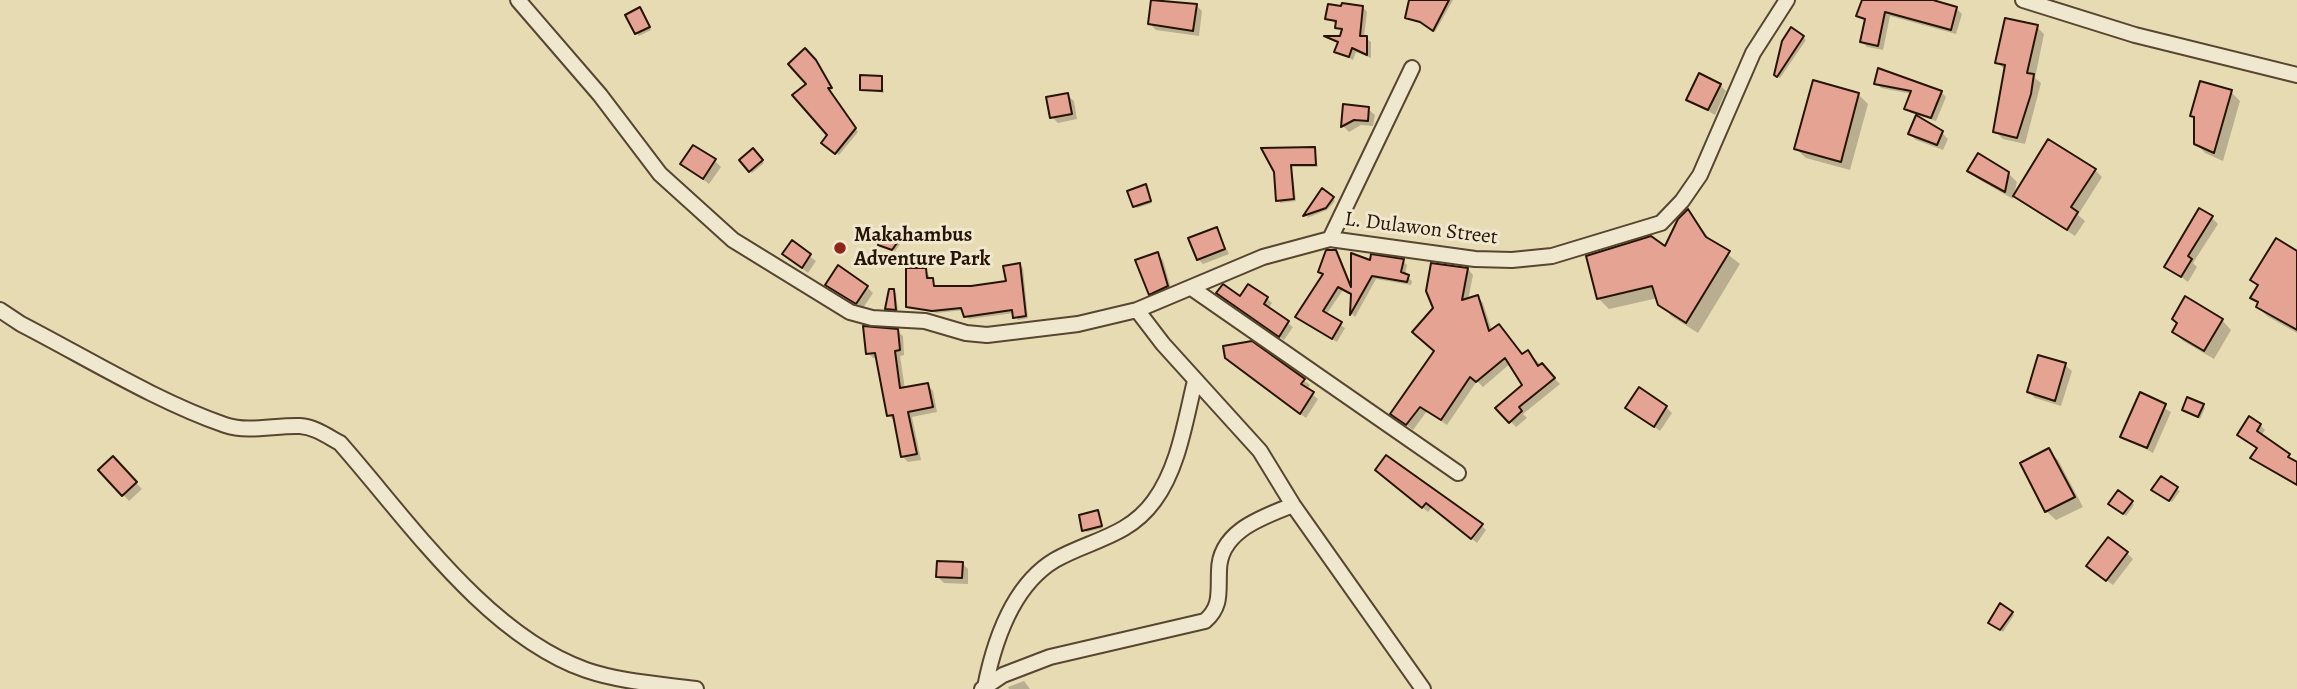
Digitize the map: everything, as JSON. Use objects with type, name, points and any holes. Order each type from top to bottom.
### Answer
[{"type":"street","name":"L. Dulawon Street","points":[[518,0],[600,94],[660,174],[733,240],[850,312],[872,318],[925,321],[966,333],[987,335],[1078,324],[1137,310],[1193,289],[1263,257],[1330,239],[1475,259],[1512,260],[1552,256],[1661,223],[1682,201],[1699,175],[1753,53],[1787,0]]},
{"type":"street","points":[[2023,0],[2135,35],[2297,75]]},
{"type":"street","points":[[1330,239],[1412,68]]},
{"type":"street","points":[[1193,289],[1458,473]]},
{"type":"street","points":[[0,310],[21,324],[189,410],[227,426],[244,429],[302,426],[320,432],[340,443],[475,598],[505,623],[544,649],[583,669],[621,680],[696,689]]},
{"type":"street","points":[[1137,310],[1195,381],[1260,452],[1293,505],[1423,689]]},
{"type":"street","points":[[983,688],[995,648],[1024,588],[1055,560],[1116,535],[1137,520],[1154,501],[1171,471],[1195,381]]},
{"type":"street","points":[[983,688],[1003,675],[1050,657],[1205,621],[1214,613],[1219,600],[1219,568],[1225,550],[1236,534],[1250,522],[1293,505]]},
{"type":"building","points":[[1151,0],[1197,4],[1193,31],[1148,24]]},
{"type":"building","points":[[1409,0],[1449,0],[1433,31],[1420,22],[1405,18]]},
{"type":"building","points":[[1862,0],[1933,0],[1957,7],[1951,30],[1885,12],[1878,46],[1860,42],[1865,19],[1856,16]]},
{"type":"building","points":[[1342,3],[1363,6],[1360,36],[1367,36],[1367,55],[1352,48],[1349,57],[1334,52],[1338,42],[1324,36],[1340,36],[1342,29],[1335,28],[1336,21],[1325,19],[1328,4],[1341,6]]},
{"type":"building","points":[[640,7],[650,27],[635,34],[625,15]]},
{"type":"building","points":[[2005,18],[2038,25],[2027,73],[2034,74],[2031,94],[2017,138],[1993,132],[2005,65],[1995,63]]},
{"type":"building","points":[[1791,27],[1804,36],[1777,77],[1774,75],[1782,41]]},
{"type":"building","points":[[805,48],[816,60],[832,88],[828,88],[856,128],[835,154],[821,143],[827,135],[792,95],[806,84],[788,64]]},
{"type":"building","points":[[1878,68],[1942,91],[1931,118],[1904,109],[1911,91],[1874,84]]},
{"type":"building","points":[[1699,73],[1721,84],[1708,110],[1686,100]]},
{"type":"building","points":[[860,75],[882,76],[882,91],[860,90]]},
{"type":"building","points":[[1813,80],[1859,93],[1841,162],[1794,149]]},
{"type":"building","points":[[2200,81],[2232,90],[2214,153],[2194,144],[2194,117],[2190,116]]},
{"type":"building","points":[[1068,93],[1072,114],[1050,118],[1046,97]]},
{"type":"building","points":[[1343,104],[1369,107],[1368,121],[1354,120],[1341,127]]},
{"type":"building","points":[[1916,115],[1943,131],[1937,145],[1908,134]]},
{"type":"building","points":[[2048,139],[2096,169],[2071,207],[2078,212],[2067,230],[2013,196]]},
{"type":"building","points":[[693,145],[716,159],[703,179],[680,164]]},
{"type":"building","points":[[1315,147],[1316,165],[1291,165],[1294,199],[1276,201],[1274,172],[1261,148]]},
{"type":"building","points":[[753,148],[763,160],[749,172],[739,160]]},
{"type":"building","points":[[1978,153],[2009,172],[2005,192],[1967,171]]},
{"type":"building","points":[[1146,184],[1151,201],[1133,207],[1127,191]]},
{"type":"building","points":[[1322,188],[1334,197],[1326,208],[1303,216]]},
{"type":"building","points":[[2199,208],[2213,216],[2188,256],[2192,259],[2181,277],[2164,267]]},
{"type":"building","points":[[1688,209],[1706,237],[1730,251],[1686,323],[1658,305],[1652,286],[1597,299],[1586,256],[1651,236],[1665,246],[1678,219]]},
{"type":"building","points":[[1217,227],[1225,249],[1197,260],[1188,238]]},
{"type":"building","points":[[883,229],[902,236],[892,250],[878,245]]},
{"type":"building","points":[[2276,238],[2297,251],[2297,330],[2256,307],[2258,302],[2250,298],[2258,285],[2250,280]]},
{"type":"building","points":[[792,240],[811,254],[802,268],[782,254]]},
{"type":"building","points":[[1326,250],[1336,250],[1351,287],[1351,253],[1370,260],[1371,254],[1404,259],[1401,272],[1409,275],[1407,282],[1372,276],[1350,315],[1351,294],[1338,287],[1323,311],[1342,322],[1332,339],[1295,317],[1323,274],[1318,272]]},
{"type":"building","points":[[1158,252],[1168,286],[1149,295],[1135,260]]},
{"type":"building","points":[[1020,263],[1026,316],[1013,318],[1012,310],[964,317],[961,308],[932,311],[906,307],[906,268],[926,268],[927,278],[933,278],[934,286],[971,286],[1006,281],[1003,266]]},
{"type":"building","points":[[1431,263],[1468,268],[1462,300],[1478,295],[1489,331],[1499,324],[1522,354],[1528,350],[1538,366],[1542,363],[1555,378],[1519,407],[1522,411],[1509,423],[1495,408],[1522,385],[1505,358],[1476,382],[1470,377],[1441,420],[1420,407],[1406,425],[1390,414],[1434,351],[1412,332],[1433,308],[1426,291]]},
{"type":"building","points":[[838,265],[868,286],[856,304],[825,285]]},
{"type":"building","points":[[1223,284],[1240,296],[1248,284],[1268,297],[1264,304],[1289,321],[1279,337],[1216,293]]},
{"type":"building","points":[[889,289],[894,289],[896,310],[885,309]]},
{"type":"building","points":[[2185,296],[2223,319],[2204,351],[2172,332],[2177,323],[2172,319]]},
{"type":"building","points":[[863,326],[898,329],[900,350],[895,351],[900,388],[928,383],[933,407],[908,412],[917,454],[901,457],[893,415],[887,416],[875,353],[866,354]]},
{"type":"building","points":[[1252,341],[1305,379],[1301,384],[1314,392],[1300,414],[1225,358],[1223,346]]},
{"type":"building","points":[[2038,355],[2066,363],[2055,401],[2027,392]]},
{"type":"building","points":[[1639,387],[1667,406],[1654,427],[1625,408]]},
{"type":"building","points":[[2140,392],[2166,404],[2147,448],[2120,437]]},
{"type":"building","points":[[2187,397],[2204,404],[2198,417],[2182,410]]},
{"type":"building","points":[[2249,416],[2261,424],[2257,431],[2297,462],[2297,485],[2250,458],[2257,448],[2237,435]]},
{"type":"building","points":[[2049,448],[2075,497],[2045,512],[2020,463]]},
{"type":"building","points":[[1386,455],[1483,524],[1471,539],[1426,503],[1422,508],[1375,470]]},
{"type":"building","points":[[113,456],[137,482],[122,496],[98,470]]},
{"type":"building","points":[[2161,476],[2178,487],[2169,501],[2151,490]]},
{"type":"building","points":[[2118,490],[2133,501],[2123,514],[2108,504]]},
{"type":"building","points":[[1098,510],[1102,526],[1082,531],[1079,515]]},
{"type":"building","points":[[2108,537],[2128,552],[2106,581],[2086,566]]},
{"type":"building","points":[[937,561],[963,562],[962,578],[936,577]]},
{"type":"building","points":[[2000,603],[2013,612],[2000,630],[1988,623]]},
{"type":"place","name":"Makahambus Adventure Park","points":[[840,248]]}]
